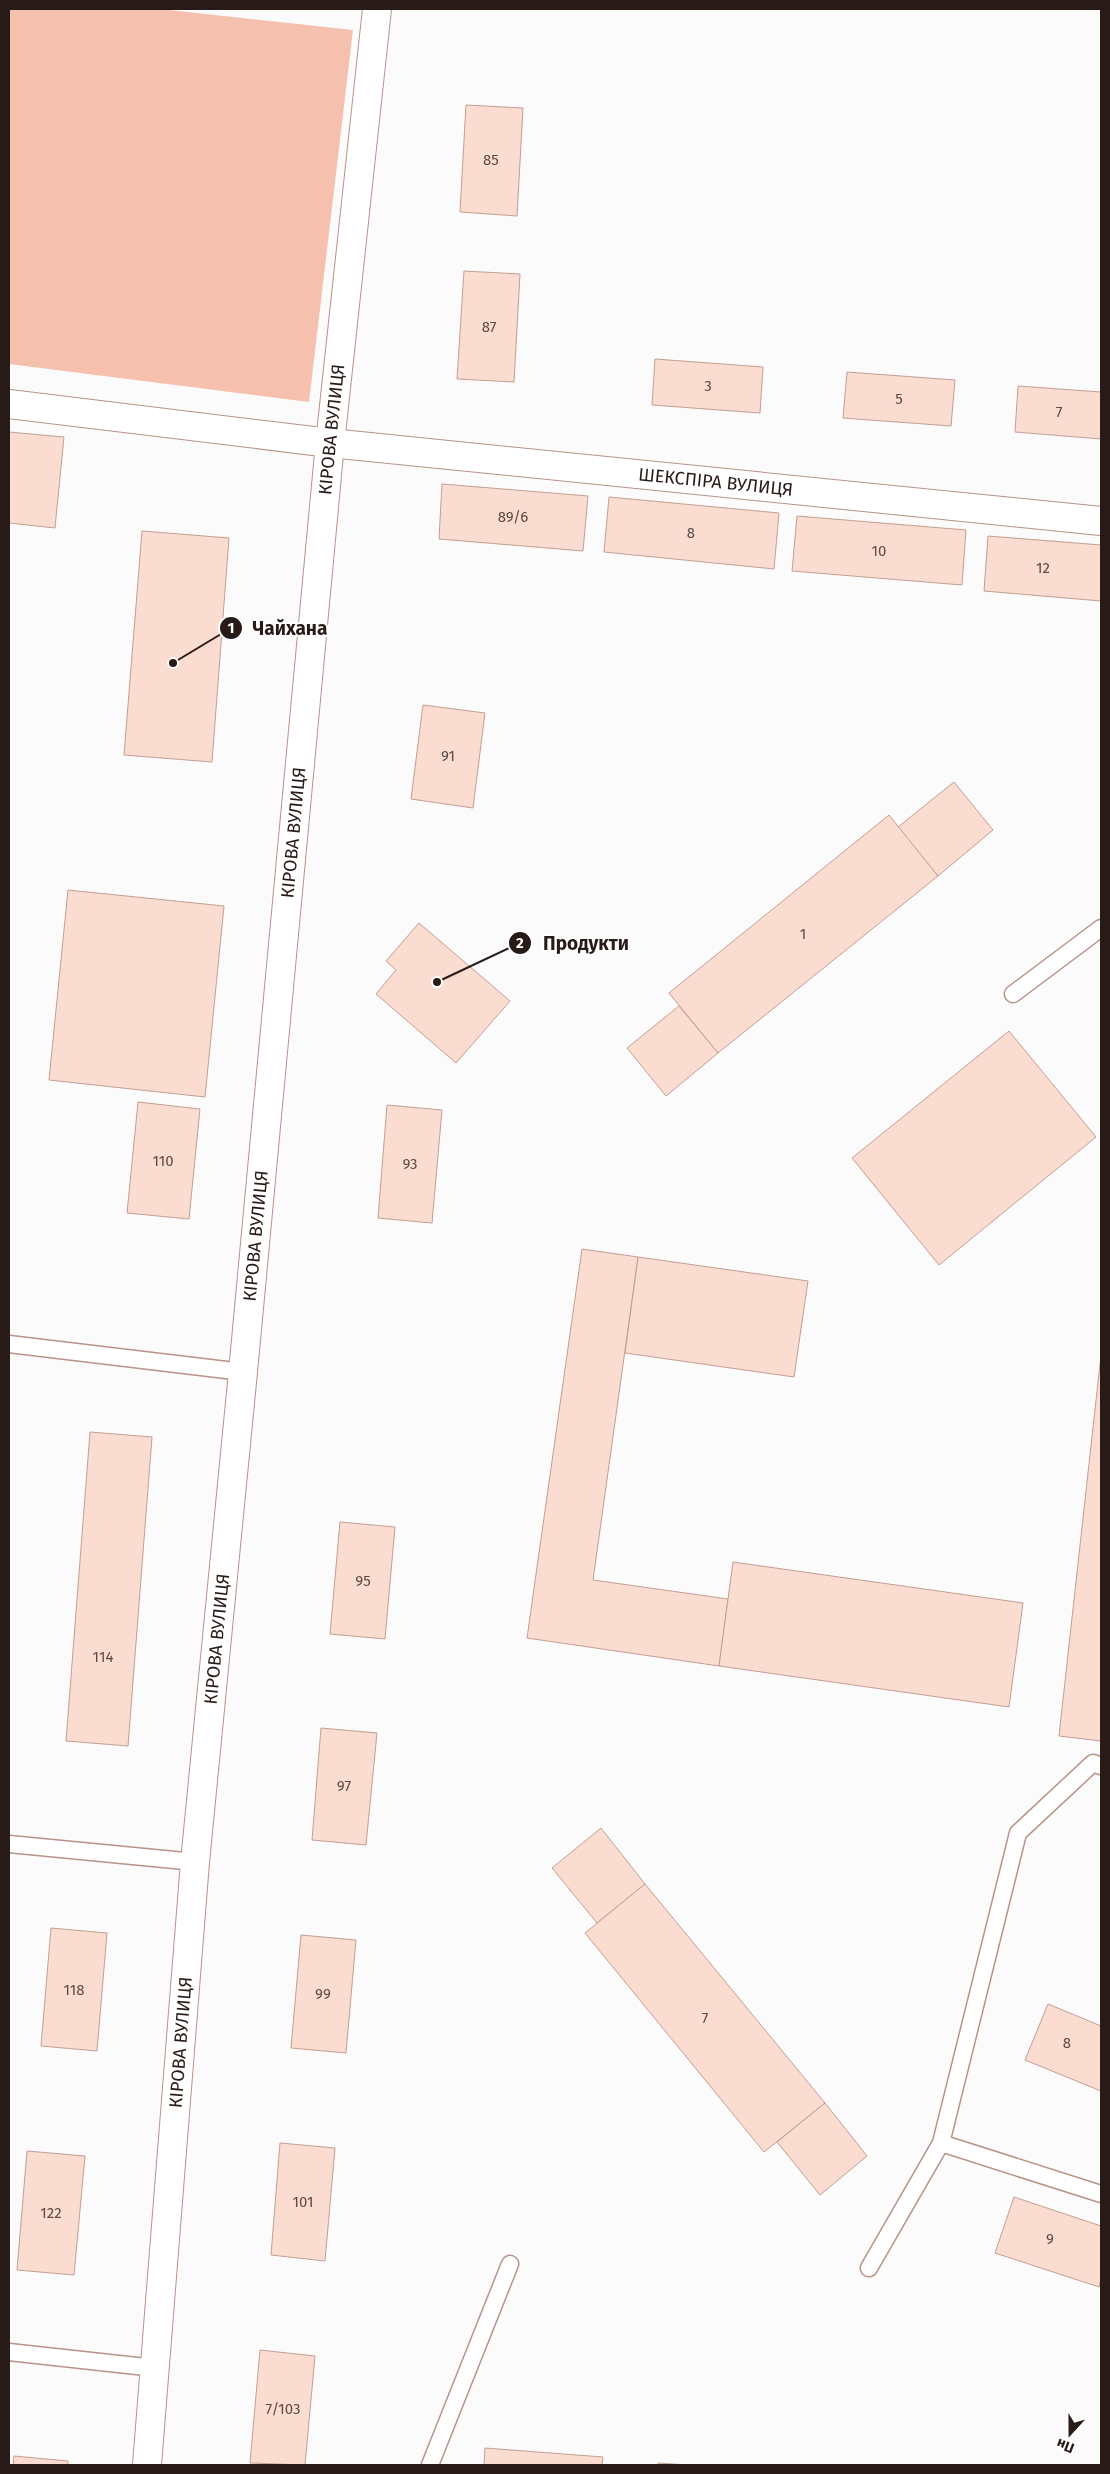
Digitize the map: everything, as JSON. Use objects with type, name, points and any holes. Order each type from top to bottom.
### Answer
[{"type":"street","name":"КІРОВА ВУЛИЦЯ","points":[[147,2465],[195,1862],[244,1372],[330,443],[377,9]]},
{"type":"street","name":"ШЕКСПІРА ВУЛИЦЯ","points":[[9,404],[330,443],[1101,522]]},
{"type":"lane","points":[[1013,994],[1101,928]]},
{"type":"lane","points":[[9,1344],[244,1372]]},
{"type":"lane","points":[[869,2268],[941,2143],[1018,1832],[1093,1763],[1101,1766]]},
{"type":"lane","points":[[9,1844],[195,1862]]},
{"type":"lane","points":[[941,2143],[1101,2194]]},
{"type":"lane","points":[[430,2465],[510,2264]]},
{"type":"lane","points":[[9,2352],[155,2368]]},
{"type":"shaded area","points":[[9,9],[160,9],[353,30],[309,402],[9,364]]},
{"type":"building","points":[[466,105],[523,108],[517,216],[460,212]]},
{"type":"building","points":[[464,271],[520,274],[514,382],[457,379]]},
{"type":"building","points":[[655,359],[763,367],[760,413],[652,405]]},
{"type":"building","points":[[847,372],[955,380],[951,426],[843,418]]},
{"type":"building","points":[[1018,386],[1101,392],[1101,439],[1015,432]]},
{"type":"building","points":[[9,432],[64,437],[55,528],[9,523]]},
{"type":"building","points":[[442,484],[588,496],[583,551],[439,539]]},
{"type":"building","points":[[609,497],[779,513],[774,569],[604,552]]},
{"type":"building","points":[[797,516],[966,530],[962,585],[792,571]]},
{"type":"building","points":[[142,531],[229,538],[212,762],[124,755]]},
{"type":"building","points":[[988,536],[1101,545],[1101,601],[984,591]]},
{"type":"building","points":[[423,705],[485,713],[473,808],[411,799]]},
{"type":"building","points":[[954,782],[993,830],[938,876],[898,827]]},
{"type":"building","points":[[889,815],[938,876],[718,1053],[669,993]]},
{"type":"building","points":[[68,890],[224,906],[205,1097],[49,1080]]},
{"type":"building","points":[[419,923],[510,1001],[456,1063],[376,994],[396,970],[386,961]]},
{"type":"building","points":[[679,1006],[718,1053],[666,1096],[627,1048]]},
{"type":"building","points":[[1009,1031],[1096,1137],[939,1265],[852,1158]]},
{"type":"building","points":[[138,1102],[200,1109],[189,1219],[127,1213]]},
{"type":"building","points":[[387,1105],[442,1110],[432,1223],[378,1218]]},
{"type":"building","points":[[582,1249],[638,1257],[593,1580],[728,1599],[719,1666],[527,1638]]},
{"type":"building","points":[[638,1257],[808,1281],[794,1377],[625,1353]]},
{"type":"building","points":[[1101,1355],[1101,1741],[1059,1736]]},
{"type":"building","points":[[90,1432],[152,1437],[128,1746],[66,1741]]},
{"type":"building","points":[[340,1522],[395,1527],[385,1639],[330,1634]]},
{"type":"building","points":[[733,1562],[1023,1603],[1009,1707],[719,1666]]},
{"type":"building","points":[[321,1728],[377,1733],[366,1845],[312,1840]]},
{"type":"building","points":[[601,1828],[645,1884],[597,1923],[552,1868]]},
{"type":"building","points":[[645,1884],[825,2103],[764,2152],[585,1933]]},
{"type":"building","points":[[51,1928],[107,1933],[97,2051],[41,2046]]},
{"type":"building","points":[[301,1935],[356,1940],[346,2053],[291,2048]]},
{"type":"building","points":[[1048,2004],[1101,2026],[1101,2091],[1025,2060]]},
{"type":"building","points":[[825,2103],[867,2156],[820,2195],[777,2142]]},
{"type":"building","points":[[280,2143],[335,2148],[325,2261],[271,2255]]},
{"type":"building","points":[[27,2151],[85,2156],[74,2275],[17,2270]]},
{"type":"building","points":[[1014,2197],[1101,2226],[1101,2279],[1099,2287],[995,2253]]},
{"type":"building","points":[[260,2350],[315,2356],[305,2465],[250,2463]]},
{"type":"building","points":[[485,2448],[603,2457],[602,2465],[484,2465]]},
{"type":"building","points":[[14,2456],[68,2461],[68,2465],[13,2465]]},
{"type":"building","points":[[658,2463],[688,2465],[658,2465]]},
{"type":"place","name":"Чайхана","points":[[173,663]]},
{"type":"place","name":"Продукти","points":[[437,982]]}]
